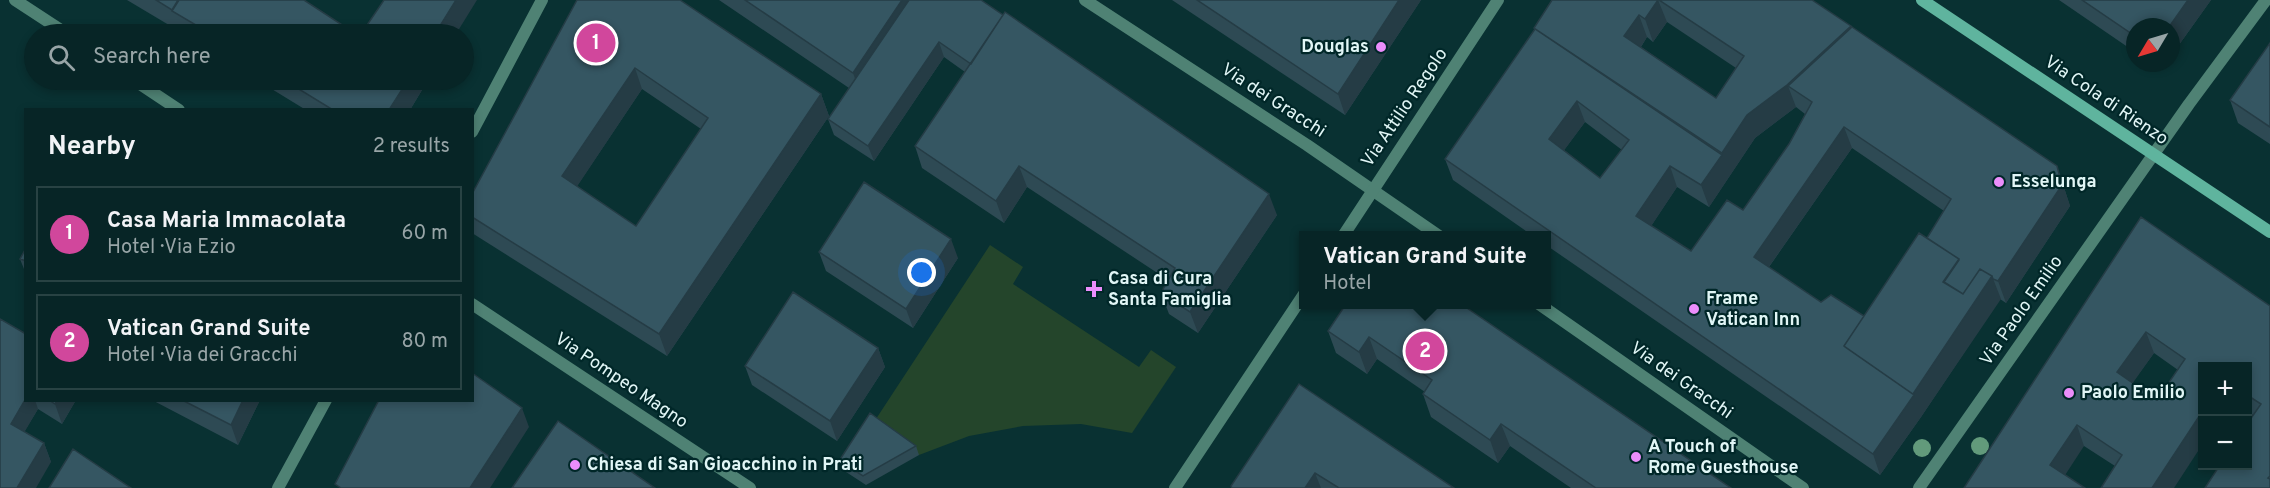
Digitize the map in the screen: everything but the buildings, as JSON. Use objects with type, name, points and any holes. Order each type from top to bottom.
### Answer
[{"type":"main road","name":"Via Cola di Rienzo","points":[[1922,0],[2270,231]]},
{"type":"street","points":[[15,0],[52,24]]},
{"type":"street","points":[[474,128],[542,0]]},
{"type":"street","name":"Via dei Gracchi","points":[[1085,0],[1373,189],[1432,231]]},
{"type":"street","name":"Via Attilio Regolo","points":[[1346,231],[1498,0]]},
{"type":"street","name":"Via Paolo Emilio","points":[[1919,488],[2266,0]]},
{"type":"street","points":[[149,90],[177,108]]},
{"type":"street","points":[[1175,488],[1299,302]]},
{"type":"street","name":"Via Pompeo Magno","points":[[474,305],[750,488]]},
{"type":"street","name":"Via dei Gracchi","points":[[1546,309],[1803,488]]},
{"type":"street","points":[[278,488],[325,402]]},
{"type":"green space","points":[[990,245],[1023,267],[1013,284],[1139,367],[1151,350],[1176,367],[1132,433],[1081,424],[1023,426],[969,436],[919,455],[874,422]]},
{"type":"place","name":"Casa Maria Immacolata","points":[[596,43]]},
{"type":"place","name":"Douglas","points":[[1381,47]]},
{"type":"place","name":"Esselunga","points":[[1999,182]]},
{"type":"place","name":"Casa di Cura Santa Famiglia","points":[[1094,289]]},
{"type":"place","name":"Frame Vatican Inn","points":[[1694,309]]},
{"type":"place","name":"Vatican Grand Suite","points":[[1425,351]]},
{"type":"place","name":"Paolo Emilio","points":[[2069,393]]},
{"type":"place","name":"A Touch of Rome Guesthouse","points":[[1636,457]]},
{"type":"place","name":"Chiesa di San Gioacchino in Prati","points":[[575,465]]}]
